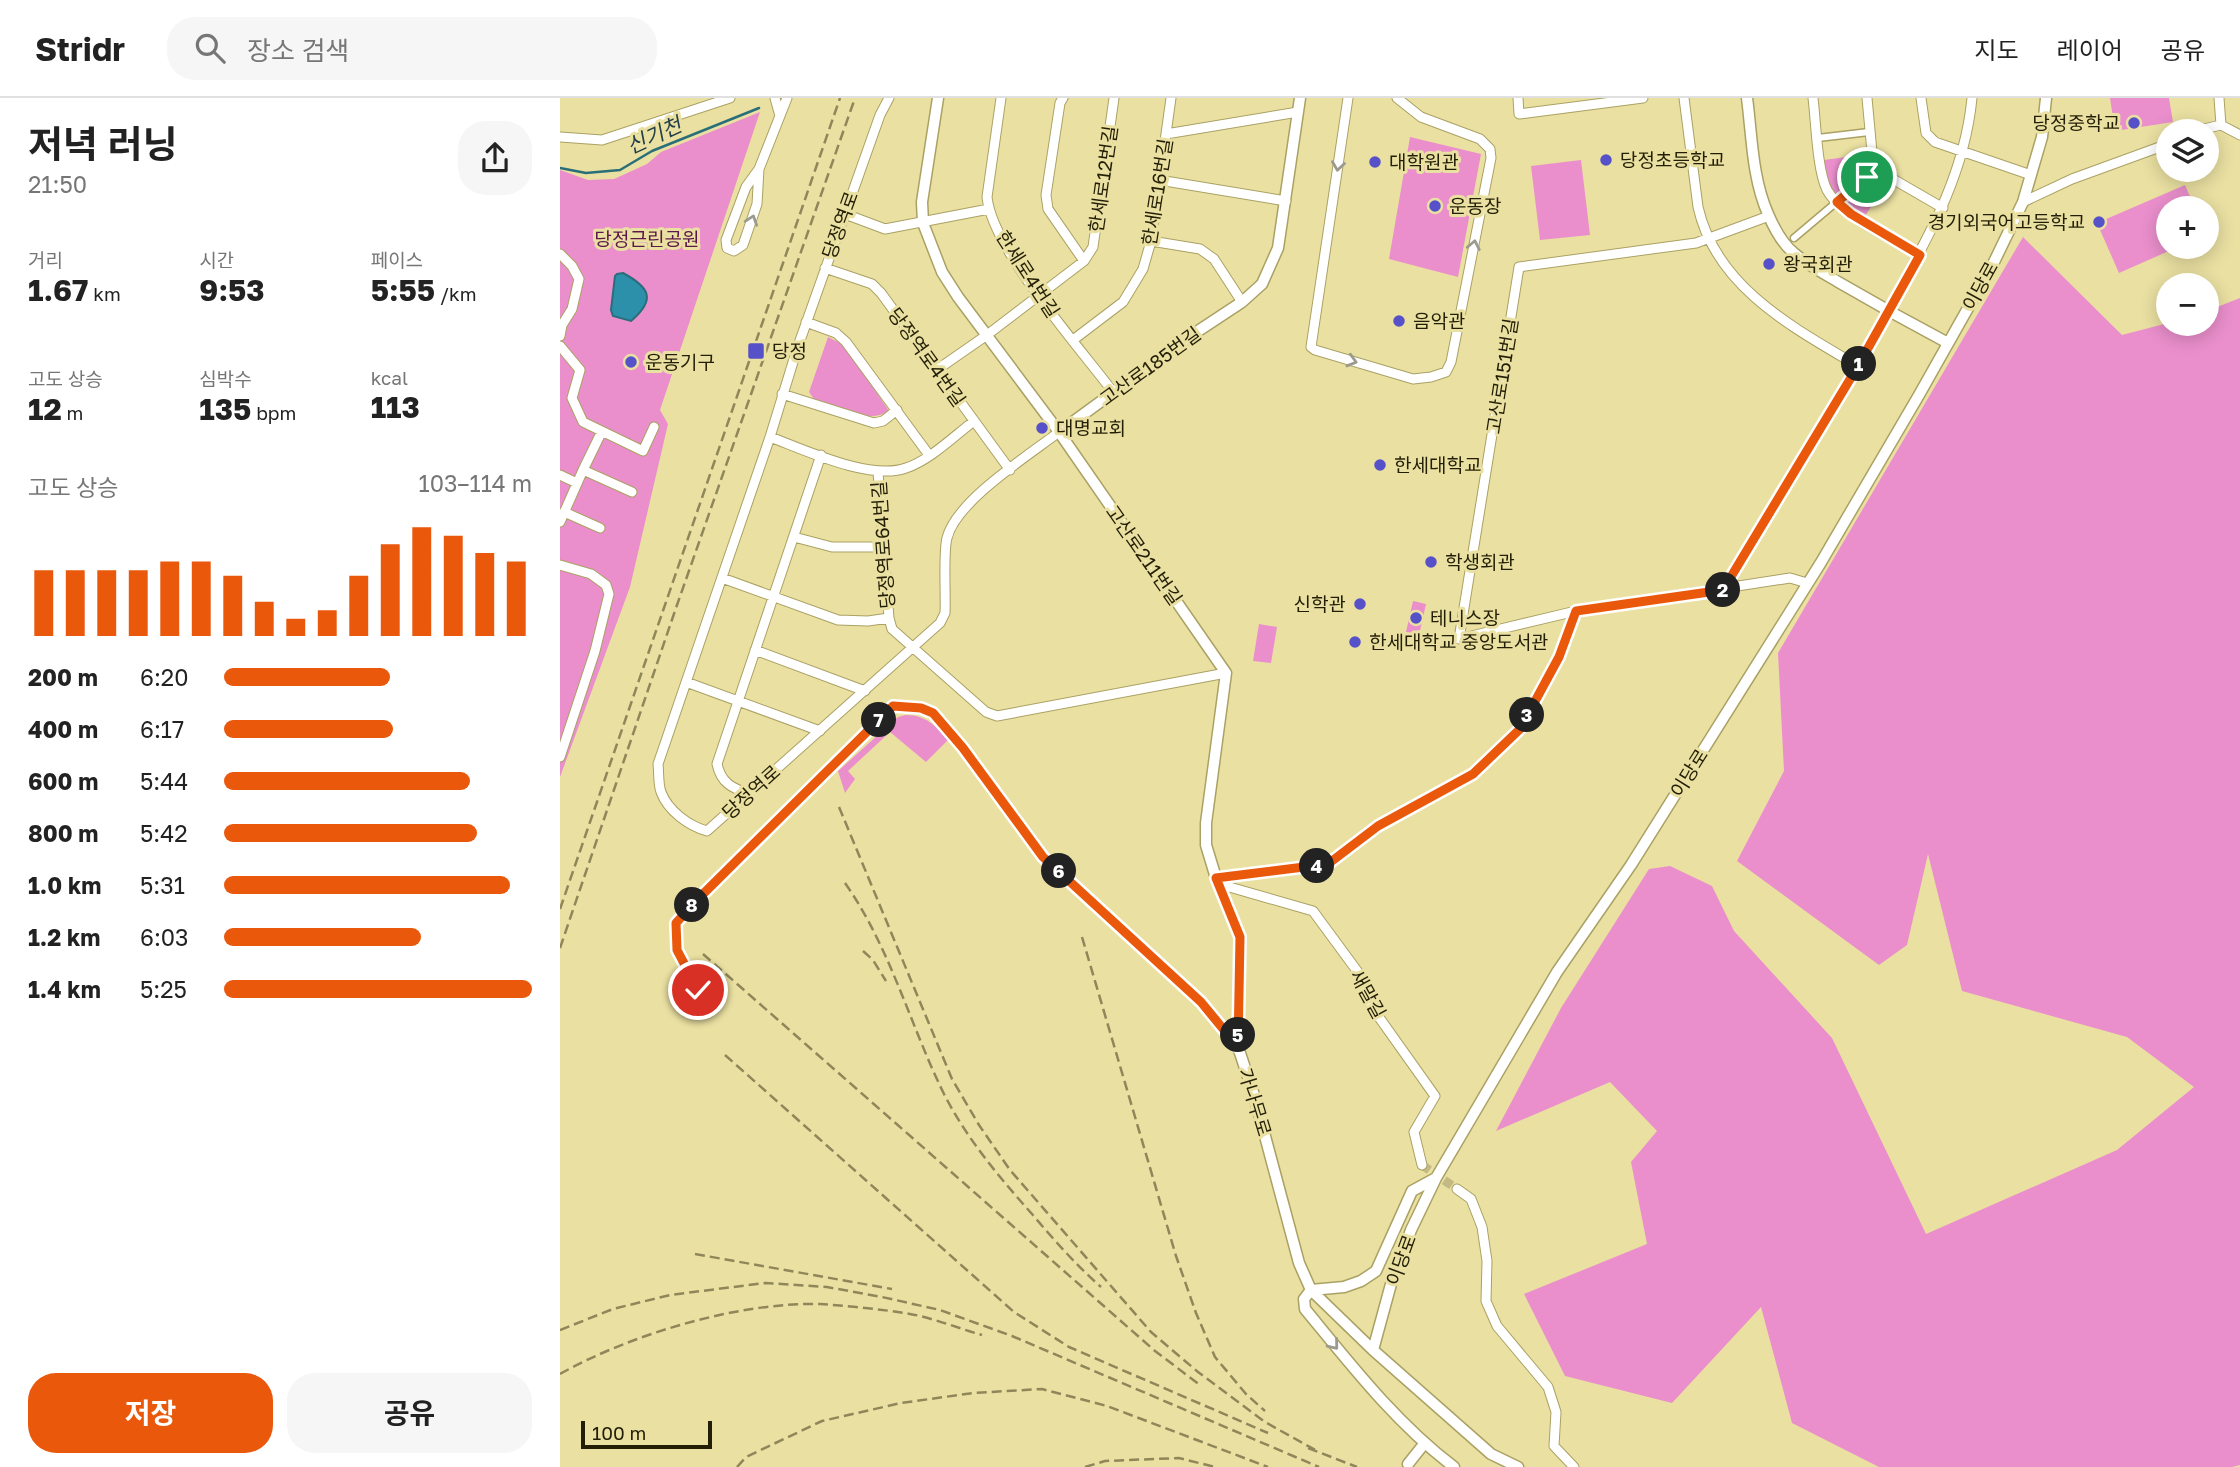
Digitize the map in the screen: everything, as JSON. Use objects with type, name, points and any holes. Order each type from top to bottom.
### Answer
[{"type":"street","points":[[560,137],[602,140],[730,98]]},
{"type":"street","points":[[775,98],[780,117]]},
{"type":"street","points":[[759,169],[757,204],[743,245],[734,251],[727,248],[726,240],[746,187],[759,169],[787,98]]},
{"type":"street","name":"당정역로","points":[[889,98],[880,115],[806,322],[770,437],[658,764],[661,792],[679,816],[696,828],[707,831],[940,624],[945,613],[947,538],[958,516],[974,498],[1059,432]]},
{"type":"street","name":"고산로211번길","points":[[938,98],[922,202],[923,223],[942,272],[1059,432],[1226,673]]},
{"type":"street","name":"한세로4번길","points":[[1001,98],[988,197],[989,209],[1002,240],[1039,296],[1113,392]]},
{"type":"street","points":[[937,369],[987,335],[1084,261],[1048,209],[1046,195],[1059,103],[1063,98]]},
{"type":"street","name":"한세로12번길","points":[[1084,261],[1093,247],[1114,98]]},
{"type":"street","name":"한세로16번길","points":[[1073,340],[1123,302],[1143,269],[1151,241],[1171,98]]},
{"type":"street","name":"고산로185번길","points":[[1059,432],[1242,302],[1262,284],[1275,258],[1300,98]]},
{"type":"street","points":[[1348,98],[1311,347],[1315,351],[1410,378],[1431,377],[1446,372],[1451,362],[1491,158],[1490,149],[1480,139],[1421,117],[1397,98]]},
{"type":"street","points":[[1518,98],[1519,114],[1575,102],[1643,98]]},
{"type":"street","points":[[1684,98],[1698,207],[1709,240],[1726,267],[1759,303],[1806,336],[1858,366]]},
{"type":"street","points":[[1747,98],[1755,168],[1769,216],[1793,253],[1888,311],[1948,343]]},
{"type":"street","points":[[1813,98],[1825,185],[1837,202],[1851,214],[1920,255]]},
{"type":"street","points":[[1867,98],[1869,132],[1877,168],[1943,208]]},
{"type":"street","points":[[1922,98],[1928,137],[1961,153],[2031,175]]},
{"type":"street","points":[[1723,590],[1858,366],[1920,255],[1943,208],[1961,153],[1972,98]]},
{"type":"street","name":"이당로","points":[[1373,1350],[1395,1273],[1411,1230],[1436,1178],[1557,972],[1631,865],[1807,583],[1994,262],[2023,202],[2042,137],[2046,98]]},
{"type":"street","points":[[2219,98],[2221,125],[2240,135]]},
{"type":"street","points":[[1166,134],[1298,112]]},
{"type":"street","points":[[1818,138],[1869,132]]},
{"type":"street","points":[[2023,202],[2072,179],[2156,148]]},
{"type":"street","points":[[1794,238],[1877,168]]},
{"type":"street","points":[[1159,180],[1286,201]]},
{"type":"street","points":[[845,214],[885,229],[989,209]]},
{"type":"street","name":"고산로151번길","points":[[1769,216],[1709,240],[1519,267],[1460,639],[1576,611],[1790,578],[1807,583]]},
{"type":"street","points":[[1151,241],[1200,249],[1213,260],[1242,302]]},
{"type":"street","points":[[560,254],[572,266],[579,279],[572,309],[562,325],[560,336]]},
{"type":"street","name":"당정역로4번길","points":[[825,268],[872,284],[881,293],[1010,470]]},
{"type":"street","points":[[806,322],[836,334],[846,342],[929,455]]},
{"type":"street","points":[[560,346],[580,370],[572,398],[583,422],[643,451],[654,427]]},
{"type":"street","points":[[782,394],[874,422],[883,421],[897,410]]},
{"type":"street","points":[[770,437],[861,469],[878,472],[908,468],[974,421]]},
{"type":"street","points":[[560,522],[603,431]]},
{"type":"street","points":[[749,794],[730,787],[719,775],[717,764],[821,455]]},
{"type":"street","points":[[583,470],[632,492]]},
{"type":"street","name":"당정역로64번길","points":[[878,472],[892,629],[979,708],[997,716],[1226,673]]},
{"type":"street","points":[[560,475],[578,483]]},
{"type":"street","points":[[564,512],[600,528]]},
{"type":"street","points":[[794,537],[832,548],[883,547]]},
{"type":"street","points":[[560,565],[591,574],[606,585],[609,594],[595,651],[560,757]]},
{"type":"street","name":"당정역로64번길","points":[[722,578],[838,620],[868,621],[889,618]]},
{"type":"street","points":[[1218,881],[1328,864],[1378,826],[1473,774],[1520,729],[1559,657],[1576,611]]},
{"type":"street","points":[[755,650],[865,691]]},
{"type":"street","points":[[1226,673],[1206,823],[1206,845],[1240,937],[1238,1047]]},
{"type":"street","points":[[686,682],[820,731]]},
{"type":"street","name":"가나무로","points":[[698,990],[677,950],[676,923],[893,706],[921,708],[933,713],[963,748],[1043,857],[1201,1002],[1238,1047],[1254,1095],[1299,1263],[1311,1290],[1373,1350],[1491,1454],[1518,1467]]},
{"type":"street","name":"새말길","points":[[1218,881],[1313,911],[1363,979],[1371,1006],[1435,1096],[1413,1132],[1422,1165]]},
{"type":"street","points":[[1436,1178],[1412,1191],[1376,1271],[1345,1287],[1311,1290],[1304,1299],[1305,1309],[1351,1366],[1424,1444],[1454,1467]]},
{"type":"street","points":[[1457,1189],[1471,1199],[1482,1227],[1488,1261],[1486,1301],[1497,1326],[1548,1387],[1556,1412],[1554,1446],[1574,1467]]},
{"type":"street","points":[[1408,1464],[1424,1444]]},
{"type":"green space","points":[[2110,98],[2169,98],[2172,119],[2156,119],[2156,125],[2115,131]]},
{"type":"green space","name":"당정근린공원","points":[[760,112],[660,410],[668,424],[630,587],[560,777],[560,170],[588,180],[614,179],[647,164],[661,152]]},
{"type":"green space","name":"운동장","points":[[1410,137],[1481,154],[1458,277],[1389,259]]},
{"type":"green space","points":[[1868,154],[1875,170],[1888,179],[1864,218],[1835,195],[1828,181],[1824,160]]},
{"type":"green space","points":[[1581,160],[1590,235],[1540,240],[1531,166]]},
{"type":"green space","points":[[2185,185],[2190,196],[2160,196]]},
{"type":"green space","points":[[2156,198],[2156,257],[2119,273],[2097,223]]},
{"type":"green space","points":[[2023,237],[2122,335],[2156,326],[2156,336],[2219,336],[2219,306],[2240,298],[2240,1465],[1879,1467],[1792,1423],[1761,1307],[1672,1403],[1565,1376],[1524,1294],[1647,1244],[1631,1162],[1657,1131],[1610,1082],[1496,1131],[1561,1008],[1649,869],[1670,866],[1712,886],[1734,931],[1832,1038],[1926,1234],[2117,1150],[2194,1087],[2127,1037],[1962,991],[1928,854],[1907,945],[1879,965],[1737,861],[1784,771],[1778,653]]},
{"type":"green space","points":[[828,337],[844,345],[889,411],[881,415],[862,415],[814,399],[809,392]]},
{"type":"green space","name":"테니스장","points":[[1413,601],[1426,604],[1419,635],[1406,632]]},
{"type":"green space","points":[[1259,624],[1277,627],[1271,663],[1253,661]]},
{"type":"green space","points":[[906,715],[925,719],[949,739],[926,762],[890,732],[848,771],[855,779],[845,793],[838,771],[898,717]]},
{"type":"water","points":[[623,273],[639,283],[647,300],[631,321],[613,316],[611,310],[615,276]]},
{"type":"waterway","name":"신기천","points":[[560,168],[586,173],[620,170],[652,151],[759,108]]},
{"type":"tunnel","points":[[1422,1165],[1457,1189]]},
{"type":"railway","points":[[560,909],[840,98]]},
{"type":"railway","points":[[560,948],[855,98]]},
{"type":"railway","points":[[839,807],[952,1079],[1010,1170],[1151,1332],[1198,1372],[1265,1422],[1317,1451]]},
{"type":"railway","points":[[845,883],[875,933],[932,1068],[963,1127],[1020,1200],[1065,1252],[1101,1287]]},
{"type":"railway","points":[[1082,937],[1176,1256],[1196,1313],[1215,1357],[1246,1394],[1265,1411]]},
{"type":"railway","points":[[863,951],[873,960],[886,981]]},
{"type":"railway","points":[[703,954],[1155,1351],[1200,1385]]},
{"type":"railway","points":[[725,1055],[1014,1312],[1069,1347],[1268,1433]]},
{"type":"railway","points":[[695,1254],[892,1289]]},
{"type":"railway","points":[[560,1330],[613,1309],[670,1295],[765,1283],[827,1287],[940,1310],[1012,1336],[1319,1467]]},
{"type":"railway","points":[[560,1374],[588,1359],[652,1334],[686,1323],[755,1308],[820,1304],[863,1308],[905,1313],[982,1335]]},
{"type":"railway","points":[[737,1467],[746,1457],[822,1421],[901,1403],[973,1393],[1042,1389],[1107,1406],[1268,1467]]},
{"type":"railway","points":[[1308,1448],[1357,1467]]},
{"type":"railway","points":[[1085,1467],[1105,1461],[1179,1458],[1215,1467]]},
{"type":"place","name":"당정중학교","points":[[2134,123]]},
{"type":"place","name":"당정초등학교","points":[[1606,160]]},
{"type":"place","name":"대학원관","points":[[1375,162]]},
{"type":"place","name":"운동장","points":[[1435,206]]},
{"type":"place","name":"경기외국어고등학교","points":[[2099,222]]},
{"type":"place","name":"왕국회관","points":[[1769,264]]},
{"type":"place","name":"음악관","points":[[1399,321]]},
{"type":"place","name":"당정","points":[[756,351]]},
{"type":"place","name":"운동기구","points":[[631,362]]},
{"type":"place","name":"대명교회","points":[[1042,428]]},
{"type":"place","name":"한세대학교","points":[[1380,465]]},
{"type":"place","name":"학생회관","points":[[1431,562]]},
{"type":"place","name":"신학관","points":[[1360,604]]},
{"type":"place","name":"테니스장","points":[[1416,618]]},
{"type":"place","name":"한세대학교 중앙도서관","points":[[1355,642]]},
{"type":"route","points":[[698,990],[677,950],[676,923],[893,706],[921,708],[933,713],[963,748],[1043,857],[1201,1002],[1238,1047],[1240,937],[1216,878],[1328,864],[1378,826],[1473,774],[1520,729],[1559,657],[1576,611],[1723,590],[1858,366],[1920,255],[1851,214],[1837,202],[1867,177]]}]
